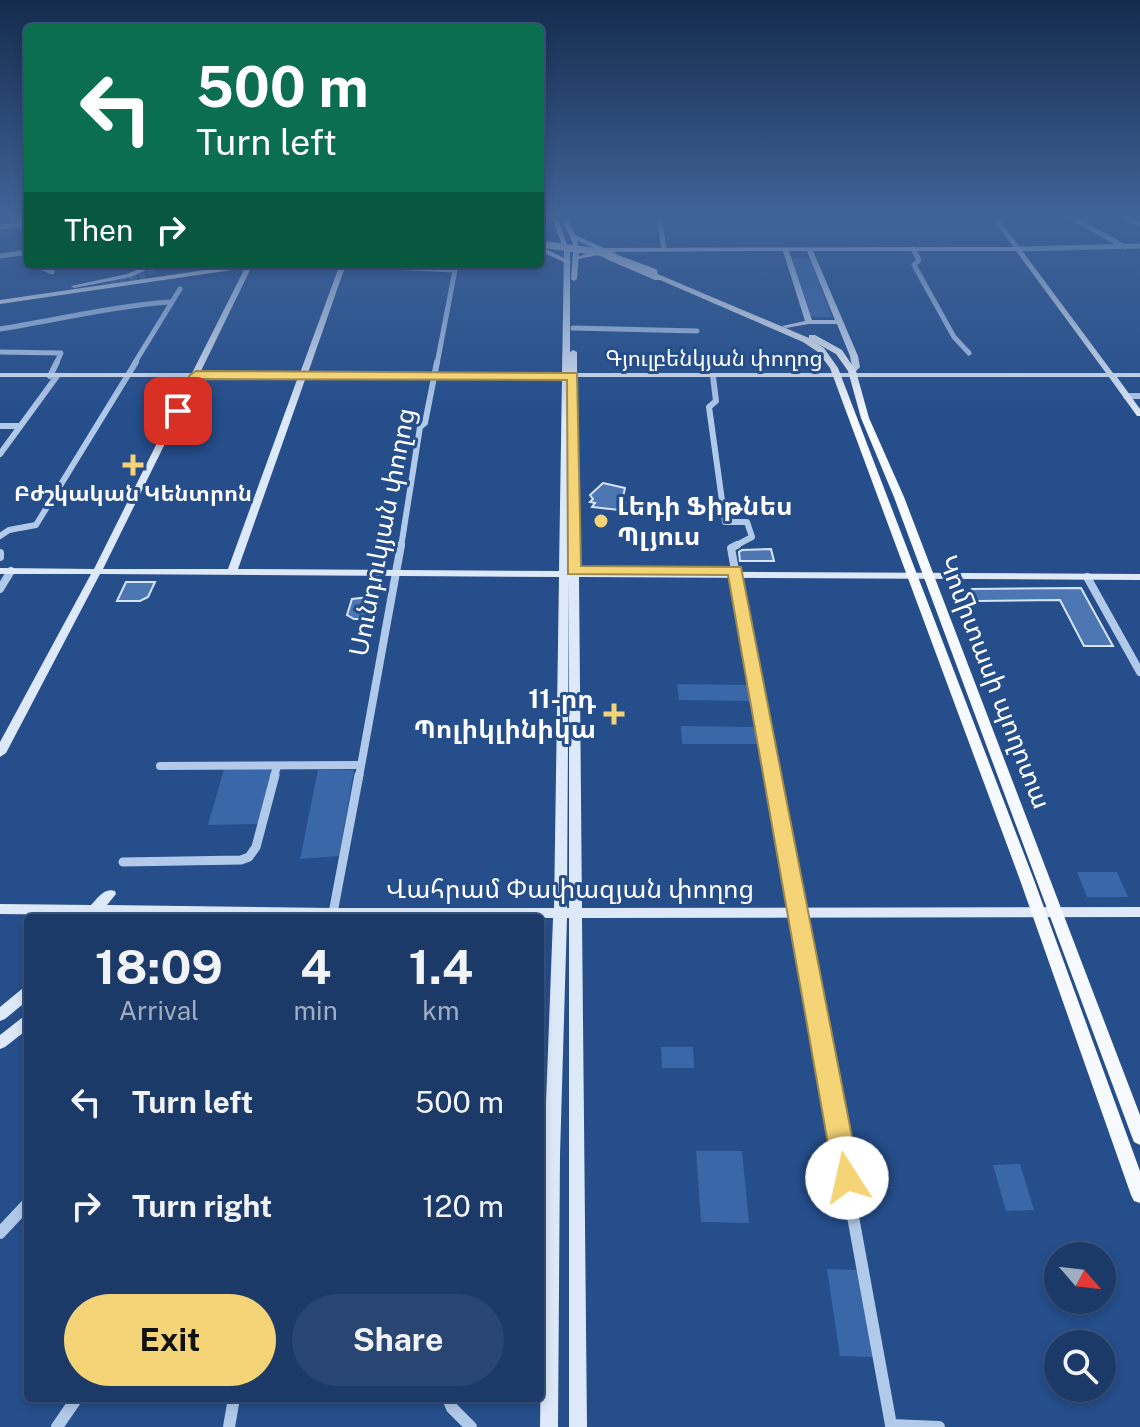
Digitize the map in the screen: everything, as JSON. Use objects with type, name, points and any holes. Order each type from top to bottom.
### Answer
[{"type":"main road","points":[[0,299],[91,284]]},
{"type":"main road","points":[[0,299],[125,284]]},
{"type":"main road","name":"Կոմիտասի պողոտա","points":[[677,284],[806,340],[826,355],[1056,912],[1140,1137]]},
{"type":"main road","points":[[678,284],[830,345],[839,352],[852,373]]},
{"type":"main road","name":"Կոմիտասի պողոտա","points":[[852,373],[865,418],[899,497],[918,573],[1140,1195]]},
{"type":"street","points":[[74,286],[87,284]]},
{"type":"street","points":[[42,296],[110,284]]},
{"type":"street","points":[[0,753],[97,572],[241,284]]},
{"type":"street","points":[[232,572],[306,375],[336,284]]},
{"type":"street","name":"Սունդուկյան փողոց","points":[[333,913],[397,572],[420,427],[425,423],[452,284]]},
{"type":"street","points":[[570,284],[568,912],[578,1427]]},
{"type":"street","points":[[569,376],[573,328],[572,284]]},
{"type":"street","points":[[796,284],[809,322]]},
{"type":"street","name":"Կոմիտասի պողոտա","points":[[823,284],[856,361],[852,373]]},
{"type":"street","points":[[925,284],[954,337],[969,353]]},
{"type":"street","points":[[1044,284],[1140,414]]},
{"type":"street","points":[[0,536],[9,530],[36,525],[180,289]]},
{"type":"street","points":[[0,329],[86,315],[117,306],[170,302]]},
{"type":"street","points":[[786,326],[839,322]]},
{"type":"street","points":[[573,328],[697,331]]},
{"type":"street","points":[[0,352],[61,353],[54,376],[0,454]]},
{"type":"street","name":"Գյուլբենկյան փողոց","points":[[0,375],[1140,375]]},
{"type":"street","points":[[713,376],[716,401],[709,407],[725,522],[747,522],[752,537],[731,548],[891,1425],[939,1427]]},
{"type":"street","points":[[1126,396],[1140,396]]},
{"type":"street","points":[[0,426],[20,426]]},
{"type":"street","points":[[0,589],[5,571],[1140,571]]},
{"type":"street","points":[[918,573],[1140,577]]},
{"type":"street","points":[[1087,577],[1140,672]]},
{"type":"street","points":[[160,766],[361,765]]},
{"type":"street","points":[[123,862],[241,860],[249,857],[256,847],[277,766]]},
{"type":"street","name":"Վահրամ Փափազյան փողոց","points":[[0,909],[90,914],[1140,912]]},
{"type":"street","points":[[549,1427],[552,1155],[568,912]]},
{"type":"street","points":[[0,1015],[24,995]]},
{"type":"street","points":[[0,1043],[24,1024]]},
{"type":"street","points":[[0,1233],[24,1207]]},
{"type":"street","points":[[57,1427],[74,1402]]},
{"type":"street","points":[[229,1427],[233,1402]]},
{"type":"street","points":[[450,1402],[471,1427]]},
{"type":"shaded area","points":[[800,284],[820,284],[832,317],[811,317]]},
{"type":"shaded area","points":[[677,684],[753,685],[756,701],[679,700]]},
{"type":"shaded area","points":[[681,726],[759,727],[762,744],[682,744]]},
{"type":"shaded area","points":[[274,768],[260,824],[208,825],[224,769]]},
{"type":"shaded area","points":[[318,770],[354,770],[339,856],[300,859]]},
{"type":"shaded area","points":[[1077,872],[1117,872],[1128,897],[1087,897]]},
{"type":"shaded area","points":[[661,1047],[693,1047],[694,1068],[662,1068]]},
{"type":"shaded area","points":[[696,1151],[742,1151],[749,1223],[701,1222]]},
{"type":"shaded area","points":[[1020,1164],[1034,1210],[1006,1211],[993,1165]]},
{"type":"shaded area","points":[[827,1269],[858,1270],[873,1357],[840,1356]]},
{"type":"building","points":[[603,483],[625,488],[622,502],[625,503],[619,510],[592,507],[595,503],[590,502],[593,499],[590,495]]},
{"type":"building","points":[[771,549],[774,561],[740,561],[739,552],[742,550]]},
{"type":"building","points":[[126,582],[155,582],[148,597],[140,601],[117,601]]},
{"type":"building","points":[[1081,588],[1113,646],[1084,646],[1060,600],[977,601],[972,589]]},
{"type":"building","points":[[379,596],[375,619],[354,619],[347,615],[352,599]]},
{"type":"place","name":"Բժշկական Կենտրոն","points":[[133,465]]},
{"type":"place","name":"Լեդի Ֆիթնես Պլյուս","points":[[601,521]]},
{"type":"place","name":"11-րդ Պոլիկլինիկա","points":[[614,714]]},
{"type":"route","points":[[178,411],[196,375],[573,376],[574,570],[735,570],[847,1178]]}]
